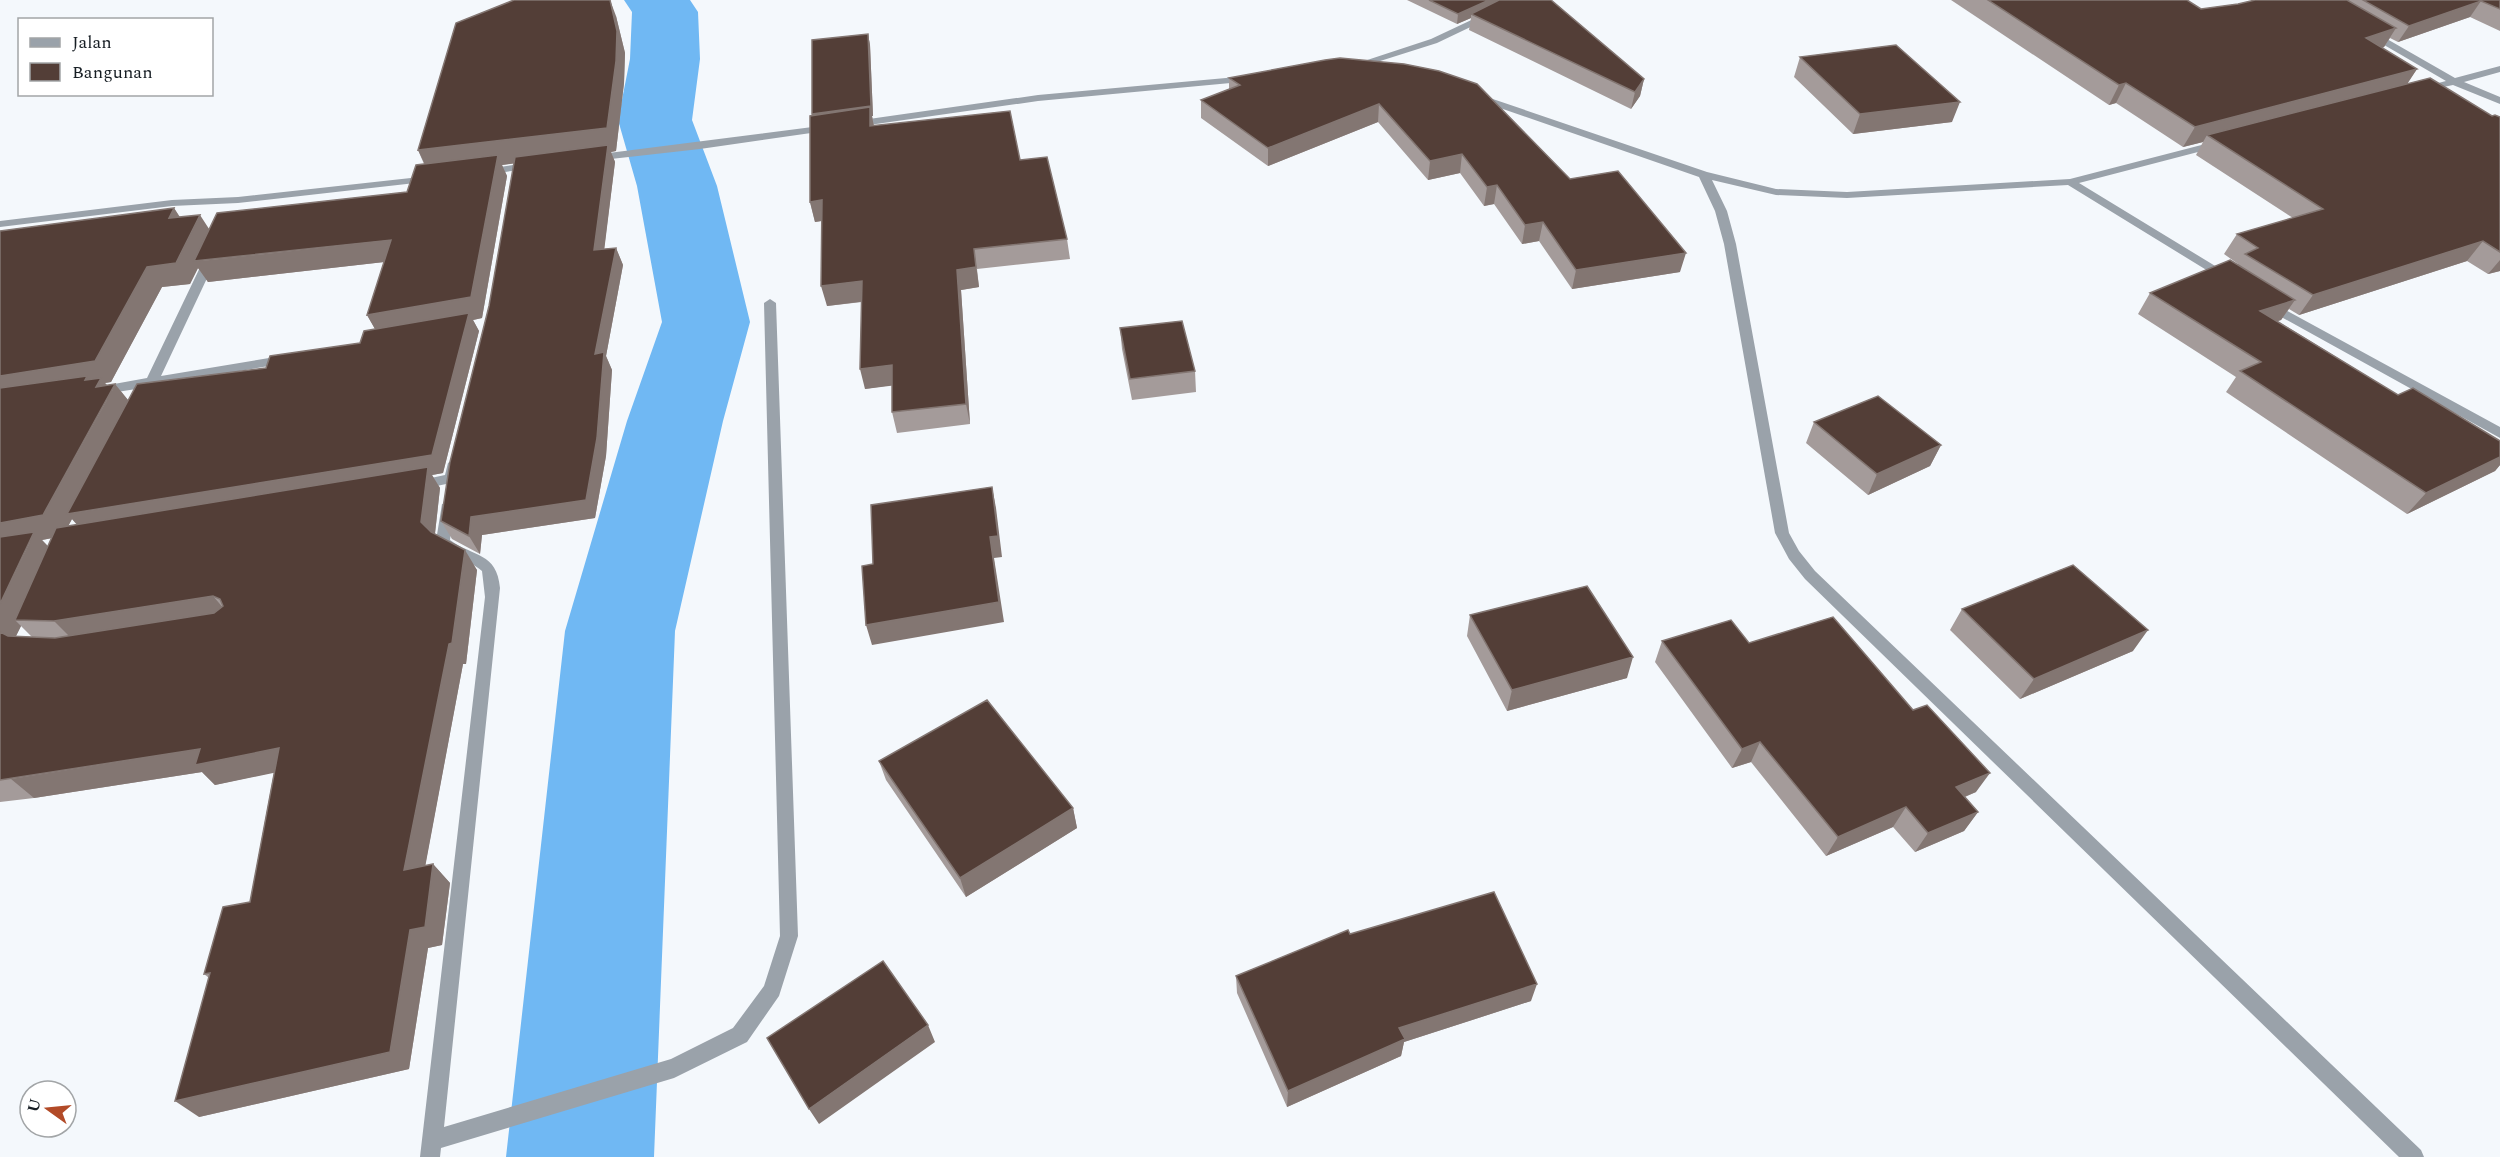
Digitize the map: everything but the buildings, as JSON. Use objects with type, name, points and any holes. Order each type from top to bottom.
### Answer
[{"type":"street","points":[[1375,73],[1339,71],[1434,41],[1522,0]]},
{"type":"street","points":[[2364,29],[2455,82],[2500,101]]},
{"type":"street","points":[[2410,93],[2500,69]]},
{"type":"street","points":[[585,159],[700,146],[1038,98],[1258,78]]},
{"type":"street","points":[[1462,91],[1704,175],[1776,192],[1847,195],[2070,182],[2229,141]]},
{"type":"street","points":[[470,174],[515,174],[551,163]]},
{"type":"street","points":[[1704,175],[1721,211],[1730,244],[1782,533],[1794,555],[1810,575],[2414,1157]]},
{"type":"street","points":[[0,224],[172,203],[236,206],[447,177]]},
{"type":"street","points":[[2070,182],[2237,285]]},
{"type":"street","points":[[141,404],[218,243]]},
{"type":"street","points":[[2256,297],[2500,433]]},
{"type":"street","points":[[460,446],[451,479],[443,541],[448,547],[487,565],[493,578],[492,608],[432,1148],[557,1104],[674,1068],[740,1035],[772,990],[789,936],[770,303]]},
{"type":"street","points":[[82,393],[304,356]]},
{"type":"street","points":[[405,487],[451,479]]},
{"type":"waterway","points":[[580,1157],[620,631],[675,421],[706,322],[677,186],[655,120],[665,59],[665,12],[657,0]]}]
